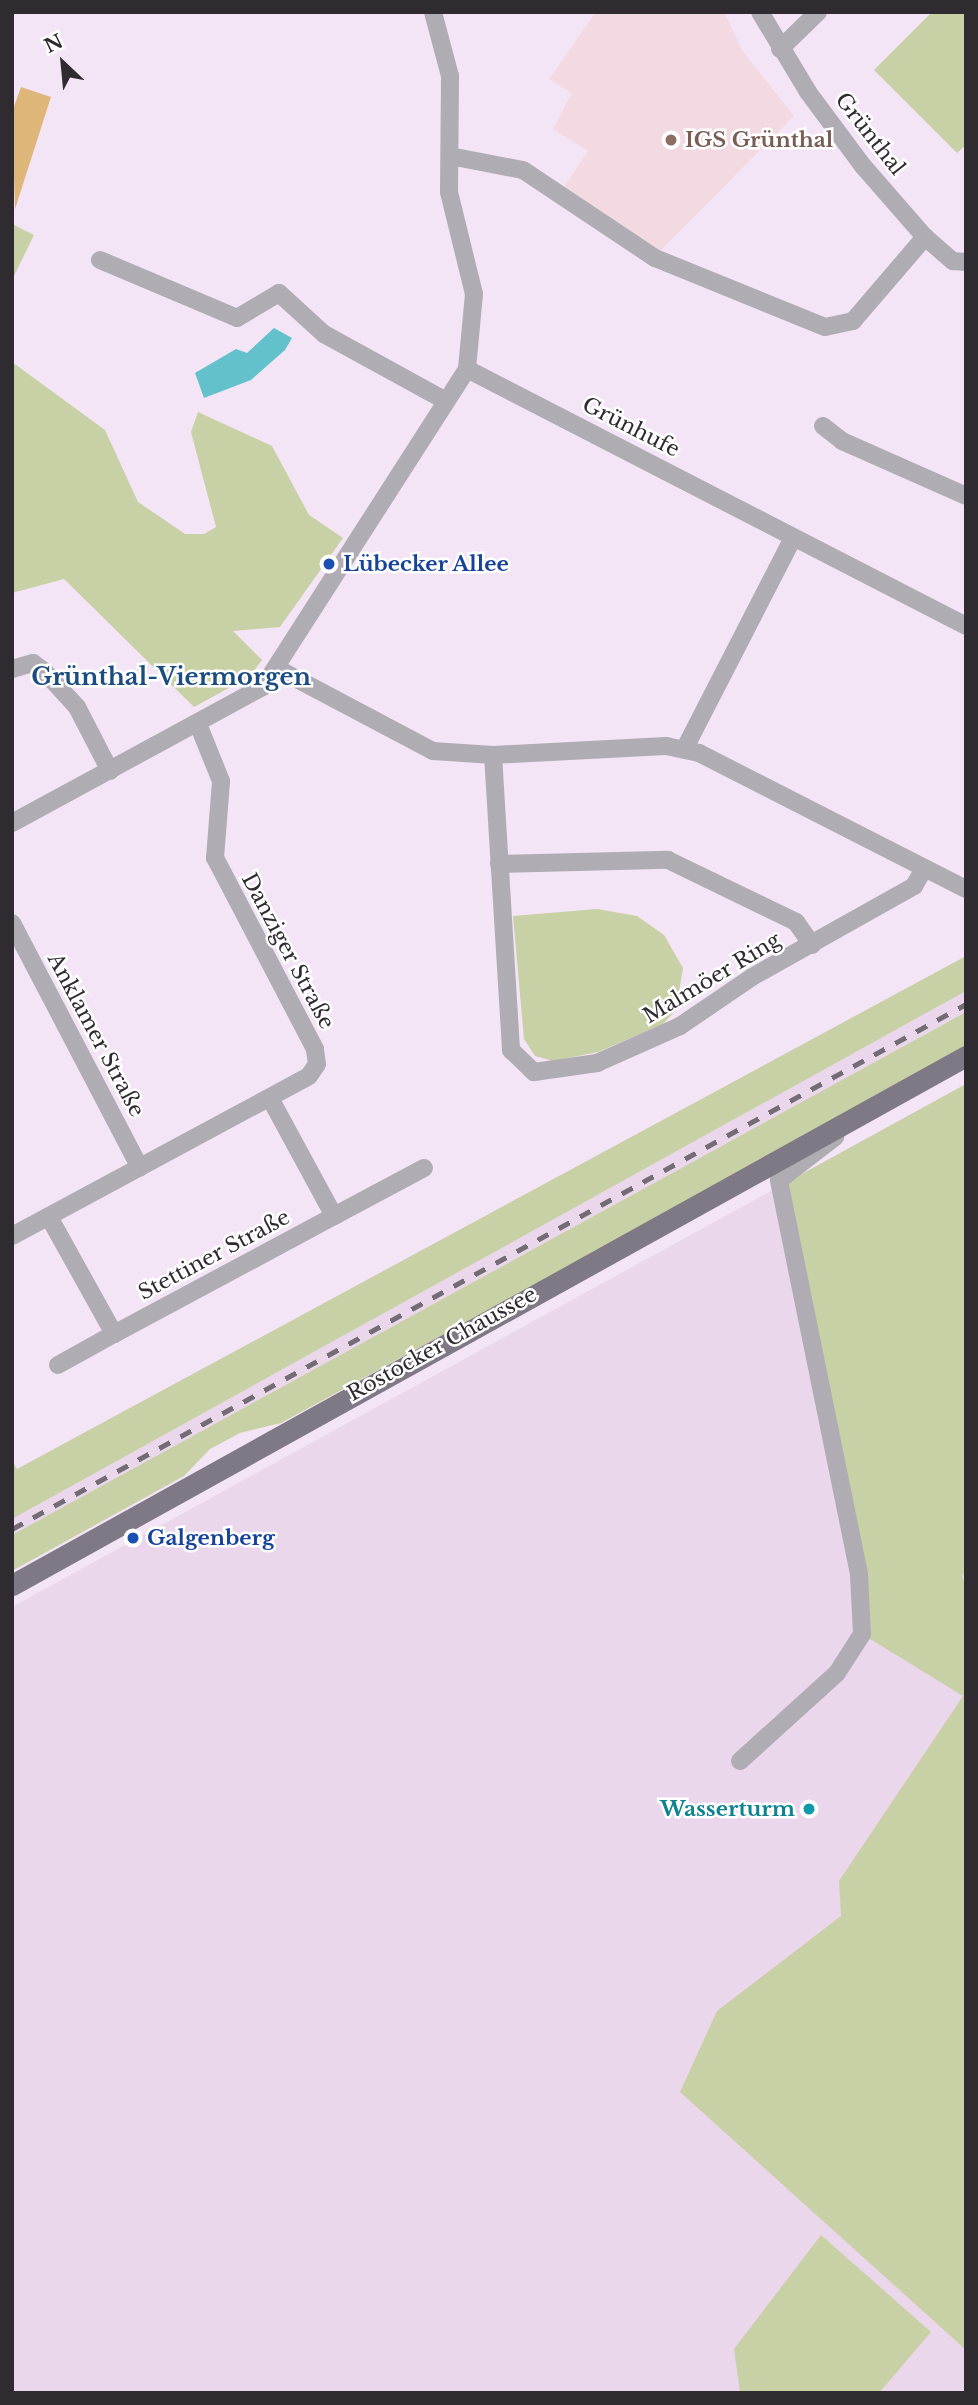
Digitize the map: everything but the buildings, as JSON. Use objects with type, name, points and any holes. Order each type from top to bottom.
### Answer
[{"type":"main road","name":"Rostocker Chaussee","points":[[12,1585],[966,1056]]},
{"type":"street","points":[[12,823],[256,692],[278,669],[467,369],[474,294],[449,192],[450,76],[433,12]]},
{"type":"street","name":"Grünthal","points":[[760,12],[780,49],[863,166],[925,237],[953,261],[966,262]]},
{"type":"street","points":[[780,49],[818,12]]},
{"type":"street","points":[[450,156],[523,170],[655,258],[825,327],[853,321],[925,237]]},
{"type":"street","points":[[100,260],[237,318],[279,293],[324,334],[446,401]]},
{"type":"street","name":"Grünhufe","points":[[467,369],[966,626]]},
{"type":"street","points":[[823,426],[842,440],[966,496]]},
{"type":"street","points":[[685,748],[793,538]]},
{"type":"street","points":[[12,669],[33,663],[44,671],[77,707],[110,771]]},
{"type":"street","points":[[278,669],[416,745],[493,755],[685,748],[966,889]]},
{"type":"street","name":"Danziger Straße","points":[[12,1236],[270,1098],[309,1076],[317,1064],[315,1049],[215,859],[221,781],[198,724]]},
{"type":"street","name":"Malmöer Ring","points":[[493,755],[511,1050],[534,1072],[597,1063],[638,1048],[914,886],[924,869]]},
{"type":"street","points":[[499,864],[668,860],[796,922],[812,945]]},
{"type":"street","name":"Anklamer Straße","points":[[12,923],[140,1168]]},
{"type":"street","points":[[270,1098],[334,1216]]},
{"type":"street","name":"Rostocker Chaussee","points":[[740,1760],[837,1673],[862,1634],[859,1574],[779,1180],[874,1107]]},
{"type":"street","name":"Stettiner Straße","points":[[58,1364],[424,1168]]},
{"type":"street","points":[[49,1217],[114,1334]]},
{"type":"shaded area","name":"IGS Grünthal","points":[[596,12],[724,12],[742,50],[794,116],[659,252],[564,187],[588,151],[553,129],[572,93],[549,79]]},
{"type":"shaded area","points":[[966,991],[966,1012],[12,1535],[12,1519]]},
{"type":"shaded area","points":[[966,1084],[966,2393],[12,2393],[12,1607]]},
{"type":"green space","points":[[932,12],[966,12],[966,145],[957,153],[874,70]]},
{"type":"green space","points":[[12,224],[34,235],[12,280]]},
{"type":"green space","points":[[12,362],[105,430],[138,502],[185,534],[204,534],[216,527],[191,432],[198,412],[272,446],[309,515],[343,538],[280,627],[233,631],[262,660],[249,677],[194,707],[64,579],[12,593]]},
{"type":"green space","points":[[597,909],[637,916],[664,935],[683,968],[676,1010],[663,1024],[598,1052],[553,1061],[535,1056],[524,1039],[513,916]]},
{"type":"green space","points":[[966,956],[966,991],[12,1519],[12,1461],[17,1469]]},
{"type":"green space","points":[[966,1012],[966,1049],[281,1423],[240,1433],[210,1449],[184,1476],[12,1571],[12,1535]]},
{"type":"green space","points":[[966,1084],[966,1572],[962,1576],[966,1587],[966,2350],[680,2092],[717,2011],[841,1916],[839,1881],[963,1696],[862,1634],[780,1186]]},
{"type":"green space","points":[[821,2235],[931,2332],[879,2393],[740,2393],[734,2349]]},
{"type":"water","points":[[274,328],[292,338],[285,350],[251,380],[204,398],[195,373],[236,349],[247,353]]},
{"type":"railway","points":[[12,1529],[966,1004]]},
{"type":"place","name":"IGS Grünthal","points":[[671,140]]},
{"type":"place","name":"Lübecker Allee","points":[[329,564]]},
{"type":"place","name":"Galgenberg","points":[[133,1538]]},
{"type":"place","name":"Wasserturm","points":[[809,1809]]},
{"type":"district","name":"Grünthal-Viermorgen","points":[[171,677]]}]
